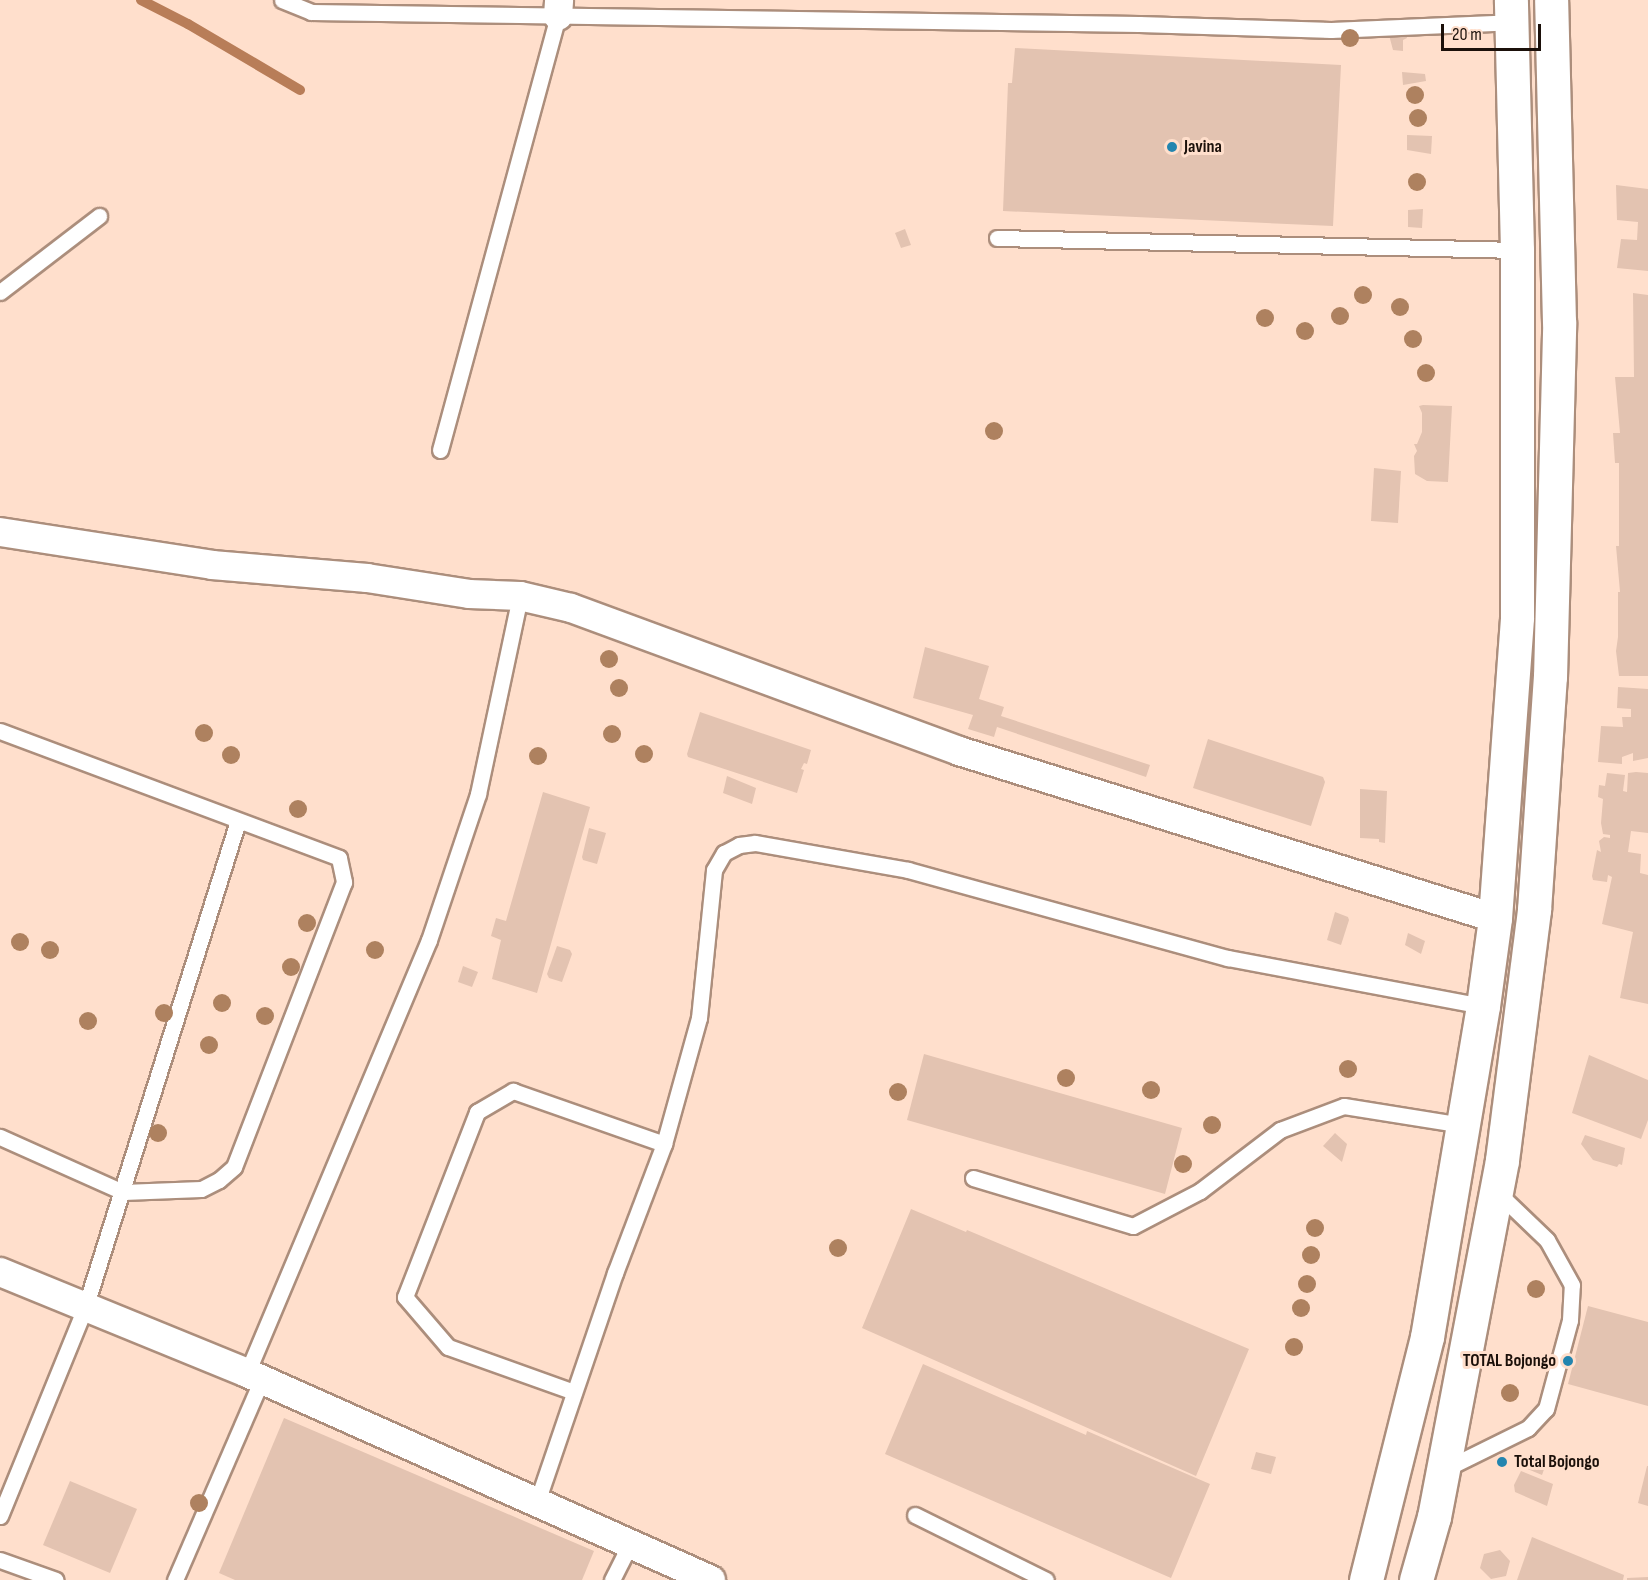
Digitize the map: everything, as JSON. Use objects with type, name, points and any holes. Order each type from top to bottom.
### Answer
[{"type":"highway","points":[[1416,1580],[1443,1470],[1497,1192],[1534,910],[1550,677],[1559,322],[1551,0]]},
{"type":"highway","points":[[1366,1580],[1427,1337],[1484,1006],[1495,918],[1517,617],[1517,250],[1511,11]]},
{"type":"highway","points":[[1517,617],[1551,620]]},
{"type":"street","points":[[0,532],[212,565],[367,578],[469,594],[520,596],[570,608],[959,751],[1495,918]]},
{"type":"street","points":[[0,1272],[255,1376],[711,1580]]},
{"type":"lane","points":[[282,0],[311,12],[559,8],[1331,30],[1511,11]]},
{"type":"lane","points":[[440,450],[559,8]]},
{"type":"lane","points":[[0,292],[99,216]]},
{"type":"lane","points":[[997,238],[1517,250]]},
{"type":"lane","points":[[175,1580],[429,940],[478,794],[520,596]]},
{"type":"lane","points":[[0,731],[339,858],[344,882],[234,1167],[219,1180],[201,1189],[123,1192],[0,1137]]},
{"type":"lane","points":[[0,1516],[85,1308],[238,820]]},
{"type":"lane","points":[[537,1502],[615,1273],[664,1144],[699,1018],[714,870],[724,854],[739,845],[755,843],[908,870],[1228,958],[1484,1006]]},
{"type":"lane","points":[[574,1392],[448,1347],[405,1297],[477,1112],[513,1091],[664,1144]]},
{"type":"lane","points":[[973,1178],[1133,1226],[1200,1191],[1280,1130],[1344,1106],[1464,1125]]},
{"type":"lane","points":[[1443,1470],[1528,1428],[1546,1409],[1570,1320],[1572,1285],[1547,1240],[1497,1192]]},
{"type":"lane","points":[[915,1515],[1046,1580]]},
{"type":"lane","points":[[612,1580],[630,1544]]},
{"type":"lane","points":[[0,1560],[56,1580]]},
{"type":"building","points":[[1405,29],[1407,38],[1403,40],[1403,51],[1393,50],[1389,35]]},
{"type":"building","name":"Javina","points":[[1015,48],[1341,65],[1333,226],[1003,211],[1008,83],[1012,83]]},
{"type":"building","points":[[1402,72],[1425,74],[1426,81],[1403,85]]},
{"type":"building","points":[[1407,135],[1432,136],[1431,154],[1407,150]]},
{"type":"building","points":[[1616,185],[1648,189],[1648,271],[1617,268],[1621,239],[1637,240],[1638,222],[1617,220]]},
{"type":"building","points":[[1423,209],[1422,228],[1408,227],[1408,210]]},
{"type":"building","points":[[905,229],[911,245],[901,248],[895,233]]},
{"type":"building","points":[[1633,293],[1648,295],[1648,676],[1619,676],[1616,651],[1618,592],[1620,592],[1616,546],[1619,546],[1619,463],[1615,463],[1613,433],[1620,433],[1615,377],[1634,377]]},
{"type":"building","points":[[1419,406],[1452,406],[1448,482],[1427,481],[1415,474],[1414,456],[1417,451],[1414,444],[1417,444],[1422,432],[1422,413]]},
{"type":"building","points":[[1374,468],[1401,471],[1398,523],[1371,521]]},
{"type":"building","points":[[925,647],[989,666],[979,699],[1004,707],[1001,716],[1150,765],[1146,777],[997,727],[994,737],[968,729],[973,715],[913,698]]},
{"type":"building","points":[[1618,687],[1648,689],[1648,758],[1633,761],[1633,753],[1622,757],[1622,764],[1598,762],[1601,726],[1623,727],[1622,717],[1631,717],[1631,709],[1617,708]]},
{"type":"building","points":[[700,712],[811,750],[807,764],[804,763],[801,769],[804,770],[797,793],[688,757]]},
{"type":"building","points":[[1208,739],[1323,777],[1325,782],[1311,826],[1193,788]]},
{"type":"building","points":[[1607,773],[1625,775],[1623,791],[1627,792],[1628,773],[1648,773],[1648,833],[1631,831],[1628,852],[1641,854],[1640,873],[1648,875],[1648,1004],[1620,998],[1633,932],[1602,924],[1612,877],[1608,875],[1607,882],[1593,880],[1592,876],[1597,850],[1601,852],[1599,841],[1604,837],[1610,838],[1610,835],[1603,834],[1601,823],[1603,799],[1598,797],[1599,785],[1605,786]]},
{"type":"building","points":[[727,776],[756,788],[752,804],[723,793]]},
{"type":"building","points":[[1360,789],[1387,791],[1385,843],[1379,842],[1379,839],[1360,838]]},
{"type":"building","points":[[543,792],[590,807],[537,993],[492,979],[501,940],[491,936],[496,918],[506,921]]},
{"type":"building","points":[[589,828],[606,833],[597,864],[583,860],[582,857]]},
{"type":"building","points":[[1335,912],[1348,917],[1349,920],[1341,945],[1327,940]]},
{"type":"building","points":[[1408,933],[1425,941],[1421,954],[1405,945]]},
{"type":"building","points":[[557,946],[570,950],[572,954],[562,982],[549,978],[547,974]]},
{"type":"building","points":[[463,966],[478,972],[472,987],[458,982]]},
{"type":"building","points":[[924,1054],[1182,1128],[1165,1194],[907,1120]]},
{"type":"building","points":[[1589,1055],[1648,1080],[1648,1120],[1641,1139],[1572,1113]]},
{"type":"building","points":[[1335,1133],[1347,1144],[1342,1162],[1323,1146]]},
{"type":"building","points":[[1585,1135],[1625,1148],[1622,1165],[1619,1164],[1617,1167],[1593,1160],[1581,1144]]},
{"type":"building","points":[[911,1209],[966,1232],[967,1230],[1249,1349],[1196,1476],[862,1328]]},
{"type":"building","points":[[1588,1306],[1648,1322],[1648,1406],[1568,1384]]},
{"type":"building","points":[[923,1364],[1086,1435],[1087,1431],[1210,1484],[1171,1578],[885,1454]]},
{"type":"building","points":[[284,1418],[594,1551],[582,1580],[235,1580],[219,1573]]},
{"type":"building","points":[[1256,1452],[1276,1457],[1271,1474],[1251,1469]]},
{"type":"building","points":[[1530,1457],[1546,1464],[1542,1475],[1525,1468]]},
{"type":"building","points":[[1648,1466],[1648,1506],[1638,1503]]},
{"type":"building","points":[[1521,1471],[1553,1484],[1547,1506],[1515,1492],[1514,1485]]},
{"type":"building","points":[[70,1481],[137,1509],[110,1573],[43,1545]]},
{"type":"building","points":[[1532,1537],[1624,1575],[1623,1580],[1517,1580]]},
{"type":"building","points":[[1500,1550],[1510,1561],[1506,1576],[1491,1579],[1480,1568],[1484,1554]]},
{"type":"building","points":[[1648,1577],[1648,1580],[1627,1580],[1627,1578]]},
{"type":"waterway","points":[[141,0],[188,24],[300,90]]},
{"type":"place","name":"Javina","points":[[1172,147]]},
{"type":"place","name":"TOTAL Bojongo","points":[[1568,1361]]},
{"type":"place","name":"Total Bojongo","points":[[1502,1462]]}]
